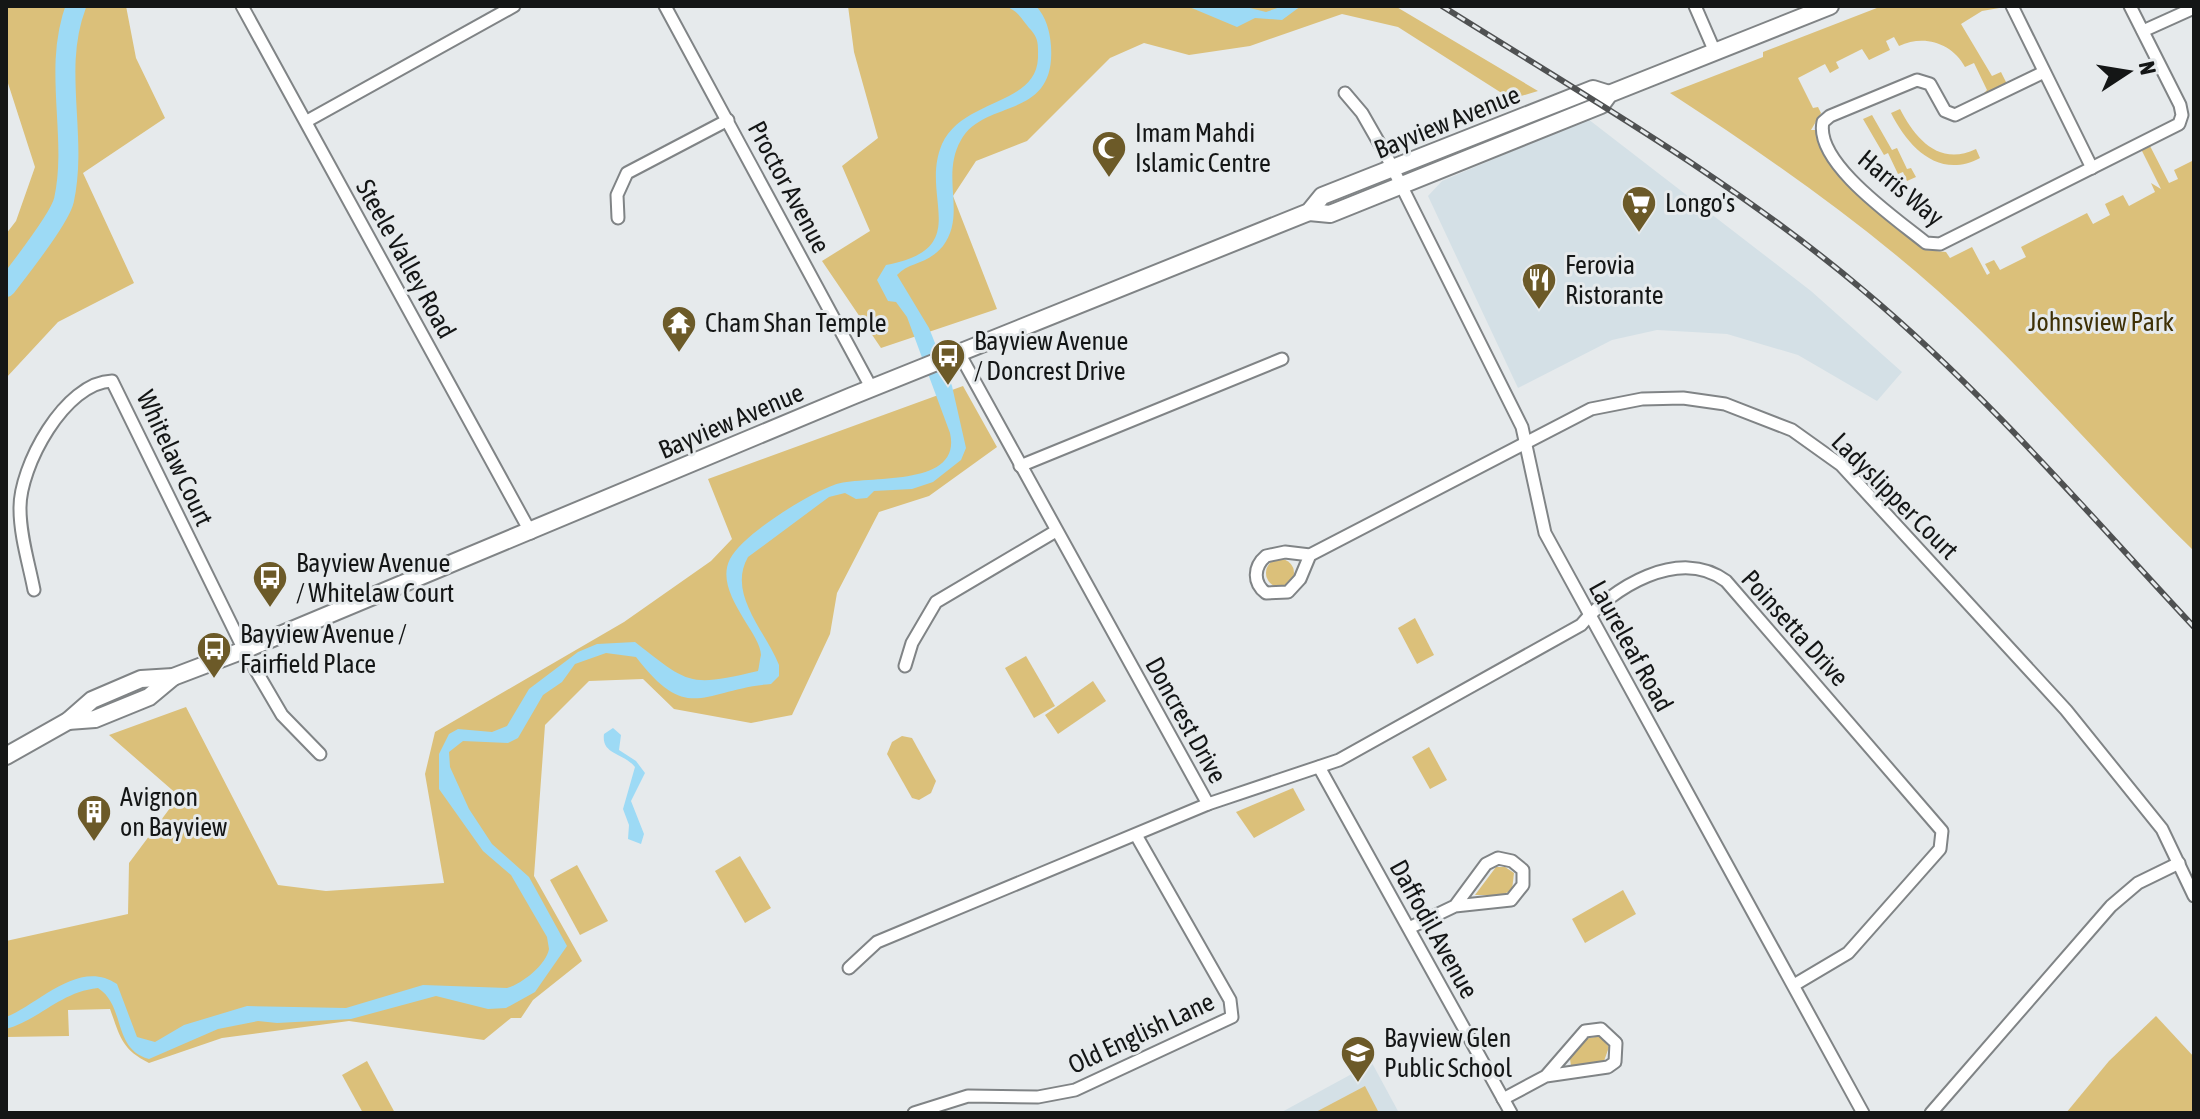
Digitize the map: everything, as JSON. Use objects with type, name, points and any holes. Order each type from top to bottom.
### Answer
[{"type":"main road","name":"Bayview Avenue","points":[[6,756],[68,721],[87,702],[116,689],[146,677],[173,677],[244,650],[531,533],[954,354],[1309,212],[1330,214],[1601,105],[1609,94],[1830,6]]},
{"type":"main road","name":"Bayview Avenue","points":[[1309,212],[1322,196],[1593,89],[1609,94]]},
{"type":"street","name":"Steele Valley Road","points":[[242,6],[531,533]]},
{"type":"street","points":[[307,121],[514,6]]},
{"type":"street","name":"Proctor Avenue","points":[[665,6],[872,389]]},
{"type":"street","points":[[1695,6],[1715,52]]},
{"type":"street","points":[[2012,6],[2092,168]]},
{"type":"street","name":"Harris Way","points":[[2044,72],[1955,115],[1944,109],[1928,82],[1917,80],[1830,116],[1823,122],[1823,133],[1847,177],[1933,246],[2173,128],[2181,118],[2180,105],[2130,6]]},
{"type":"street","points":[[2143,31],[2194,8]]},
{"type":"street","name":"Laureleaf Road","points":[[1345,93],[1362,113],[1392,170],[1527,440],[1541,524],[1589,617],[1863,1113]]},
{"type":"street","points":[[618,218],[617,195],[627,173],[728,120]]},
{"type":"street","name":"Doncrest Drive","points":[[849,968],[877,942],[1208,804],[1020,466],[954,354]]},
{"type":"street","points":[[1020,466],[1282,359]]},
{"type":"street","name":"Whitelaw Court","points":[[34,590],[20,509],[29,472],[63,409],[88,387],[112,381],[244,650]]},
{"type":"street","name":"Ladyslipper Court","points":[[1310,555],[1300,579],[1288,592],[1272,595],[1260,589],[1256,569],[1266,556],[1285,552],[1310,555],[1591,409],[1642,399],[1683,398],[1725,404],[1792,430],[1841,465],[2066,710],[2162,829],[2194,896]]},
{"type":"street","points":[[905,666],[912,643],[936,602],[1056,531]]},
{"type":"street","name":"Poinsetta Drive","points":[[1208,804],[1339,760],[1581,625],[1598,605],[1652,574],[1696,569],[1719,576],[1940,826],[1940,849],[1848,953],[1794,985]]},
{"type":"street","points":[[244,650],[282,715],[320,754]]},
{"type":"street","name":"Daffodil Avenue","points":[[1319,767],[1511,1113]]},
{"type":"street","name":"Old English Lane","points":[[914,1113],[968,1096],[1038,1097],[1075,1090],[1232,1017],[1230,1000],[1136,835]]},
{"type":"street","points":[[1409,928],[1455,906],[1511,900],[1523,885],[1523,870],[1512,861],[1498,858],[1486,864],[1455,906]]},
{"type":"street","points":[[1931,1113],[2111,906],[2138,883],[2179,863]]},
{"type":"street","points":[[1503,1099],[1546,1076],[1608,1067],[1615,1062],[1616,1043],[1601,1029],[1585,1031],[1546,1076]]},
{"type":"shaded area","points":[[1588,119],[1811,291],[1902,372],[1877,401],[1798,355],[1727,334],[1657,330],[1612,340],[1518,388],[1428,196],[1442,181]]},
{"type":"shaded area","name":"Bayview Glen Public School","points":[[1372,1063],[1399,1113],[1280,1113]]},
{"type":"green space","points":[[6,6],[126,6],[136,58],[165,118],[83,173],[134,283],[58,322],[6,378],[6,234],[16,221],[35,167],[6,77]]},
{"type":"green space","points":[[848,6],[1395,6],[1538,91],[1511,99],[1398,27],[1342,14],[1250,46],[1189,55],[1144,43],[1110,58],[1027,141],[976,161],[953,196],[997,309],[881,348],[822,261],[870,231],[842,166],[878,138],[854,52]]},
{"type":"green space","name":"Johnsview Park","points":[[1882,6],[2005,7],[1982,11],[1961,24],[1992,76],[2001,72],[2007,84],[1980,97],[1987,90],[1974,63],[1965,67],[1953,52],[1936,43],[1918,41],[1899,46],[1894,37],[1886,41],[1890,50],[1869,60],[1862,49],[1836,62],[1839,68],[1830,73],[1825,64],[1798,78],[1813,108],[1818,107],[1821,113],[1811,130],[1816,130],[1849,187],[1926,250],[1946,252],[1950,258],[1972,247],[1987,275],[1990,273],[1985,264],[1994,260],[2000,270],[2026,257],[2021,247],[2087,213],[2093,224],[2110,215],[2105,204],[2123,195],[2129,206],[2155,192],[2151,183],[2161,189],[2141,149],[2150,146],[2169,183],[2178,179],[2174,170],[2192,161],[2194,551],[2006,356],[1943,296],[1830,204],[1670,93],[1763,57],[1763,52]]},
{"type":"green space","points":[[1900,109],[1913,130],[1930,147],[1951,154],[1976,149],[1980,158],[1951,165],[1926,156],[1898,126],[1891,113]]},
{"type":"green space","points":[[1872,115],[1892,150],[1897,148],[1907,169],[1911,168],[1916,177],[1907,181],[1903,172],[1898,174],[1888,153],[1884,155],[1863,119]]},
{"type":"green space","points":[[963,386],[997,447],[929,496],[879,512],[837,593],[830,634],[792,715],[751,723],[674,709],[643,679],[589,681],[545,725],[534,876],[582,961],[533,1000],[521,1018],[511,1018],[484,1040],[349,1021],[222,1038],[149,1063],[127,1047],[110,1009],[68,1010],[69,1036],[6,1037],[6,941],[128,914],[129,863],[179,796],[109,735],[186,707],[278,885],[326,891],[444,883],[425,774],[435,732],[624,622],[711,561],[732,539],[708,479]]},
{"type":"green space","points":[[1280,559],[1290,563],[1294,573],[1290,583],[1280,587],[1270,583],[1266,573],[1270,563]]},
{"type":"green space","points":[[1415,618],[1434,655],[1417,664],[1398,628]]},
{"type":"green space","points":[[1026,656],[1055,706],[1034,718],[1005,668]]},
{"type":"green space","points":[[1093,681],[1106,701],[1058,734],[1045,715]]},
{"type":"green space","points":[[902,736],[912,738],[936,781],[931,793],[919,800],[912,798],[887,754],[892,742]]},
{"type":"green space","points":[[1429,747],[1447,780],[1430,789],[1412,757]]},
{"type":"green space","points":[[1293,788],[1305,810],[1254,838],[1236,812]]},
{"type":"green space","points":[[740,856],[771,908],[745,923],[715,871]]},
{"type":"green space","points":[[577,865],[608,921],[580,935],[550,880]]},
{"type":"green space","points":[[1496,867],[1505,867],[1514,873],[1512,890],[1502,895],[1475,895]]},
{"type":"green space","points":[[1623,890],[1636,914],[1585,943],[1572,919]]},
{"type":"green space","points":[[2156,1016],[2194,1057],[2194,1113],[2066,1113],[2109,1061]]},
{"type":"green space","points":[[1600,1036],[1609,1047],[1604,1061],[1571,1066],[1570,1059],[1585,1039]]},
{"type":"green space","points":[[367,1061],[395,1113],[363,1113],[342,1075]]},
{"type":"green space","points":[[1365,1086],[1379,1113],[1314,1113]]},
{"type":"water","points":[[1005,6],[1036,6],[1039,10],[1050,35],[1050,70],[1031,98],[985,118],[961,140],[953,168],[954,208],[950,234],[937,252],[897,275],[929,328],[952,386],[966,448],[961,460],[933,482],[912,489],[874,491],[867,498],[856,499],[845,493],[829,497],[748,557],[743,571],[745,598],[779,665],[779,676],[771,684],[712,696],[684,697],[670,691],[654,678],[636,657],[606,653],[575,664],[562,682],[543,695],[518,738],[508,743],[463,741],[449,752],[450,767],[469,809],[492,844],[529,877],[567,946],[535,992],[506,1008],[488,1009],[436,996],[351,1019],[277,1023],[258,1021],[218,1029],[149,1059],[129,1046],[113,1005],[98,988],[61,1000],[6,1029],[6,1017],[60,986],[88,976],[103,977],[117,984],[137,1037],[155,1042],[184,1025],[247,1006],[346,1008],[423,985],[507,988],[538,967],[549,949],[547,937],[511,875],[483,851],[439,789],[439,754],[449,734],[458,729],[492,732],[507,726],[529,689],[578,652],[597,644],[635,642],[668,667],[691,679],[717,679],[758,671],[759,646],[728,585],[726,572],[737,549],[777,516],[834,485],[908,476],[927,472],[941,464],[950,451],[950,433],[907,317],[896,302],[888,301],[877,280],[886,265],[913,257],[929,247],[937,233],[937,164],[942,144],[952,129],[981,109],[1012,94],[1034,74],[1038,43],[1017,13]]},
{"type":"water","points":[[1187,6],[1242,6],[1266,12],[1283,6],[1301,6],[1282,20],[1255,18],[1237,27]]},
{"type":"water","points":[[613,728],[621,735],[619,750],[636,761],[645,773],[631,801],[644,834],[641,844],[628,839],[629,825],[623,809],[635,767],[606,746],[604,734]]},
{"type":"waterway","points":[[6,287],[47,231],[64,200],[68,176],[66,54],[76,6]]},
{"type":"railway","points":[[1442,6],[1711,176],[1814,250],[1863,290],[1993,411],[2194,627]]},
{"type":"place","name":"Imam Mahdi Islamic Centre","points":[[1109,179]]},
{"type":"place","name":"Longo's","points":[[1639,234]]},
{"type":"place","name":"Ferovia Ristorante","points":[[1539,311]]},
{"type":"place","name":"Cham Shan Temple","points":[[679,354]]},
{"type":"place","name":"Bayview Avenue / Doncrest Drive","points":[[948,387]]},
{"type":"place","name":"Bayview Avenue / Whitelaw Court","points":[[270,609]]},
{"type":"place","name":"Bayview Avenue / Fairfield Place","points":[[214,680]]},
{"type":"place","name":"Avignon on Bayview","points":[[94,843]]},
{"type":"place","name":"Bayview Glen Public School","points":[[1358,1084]]}]
